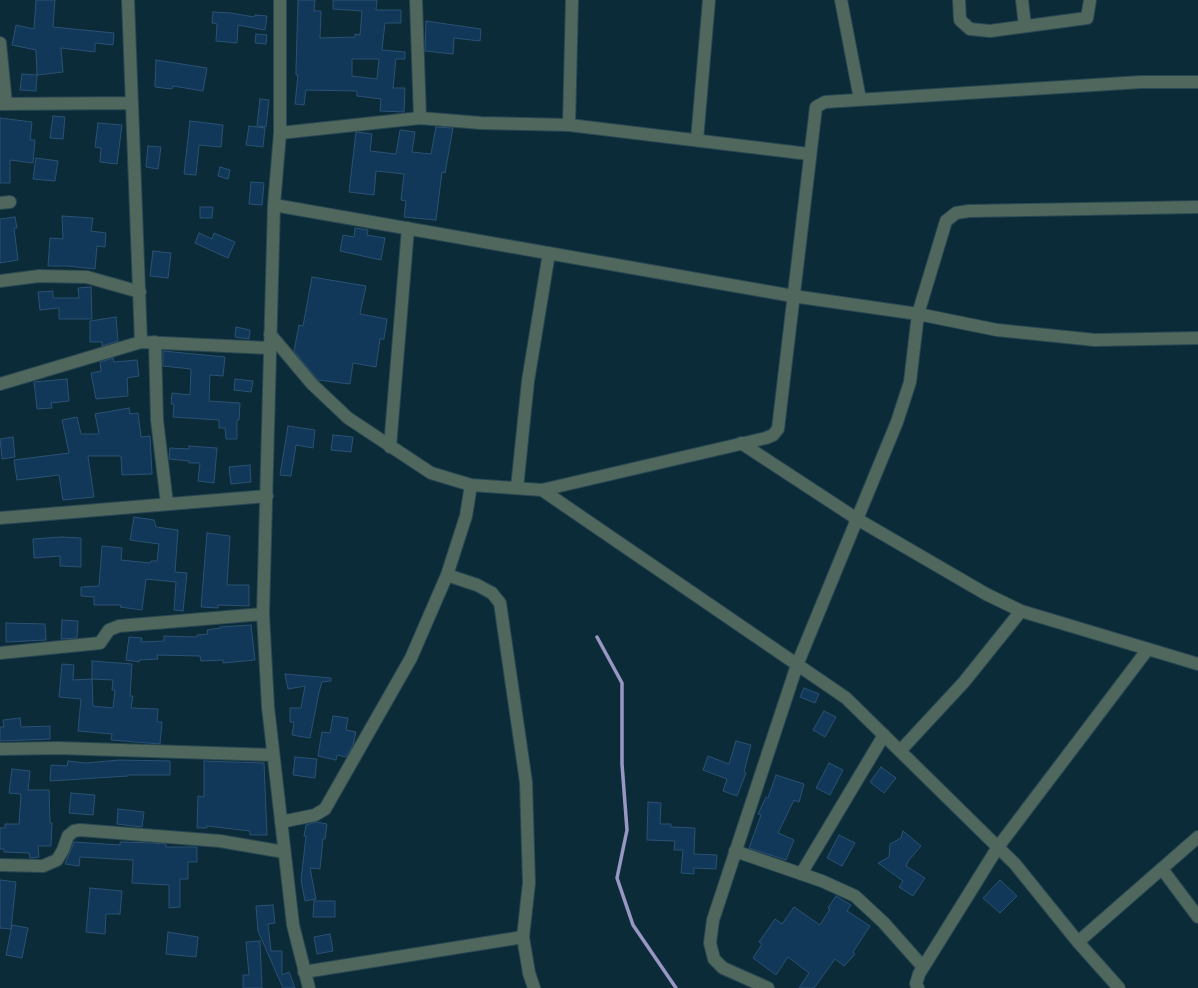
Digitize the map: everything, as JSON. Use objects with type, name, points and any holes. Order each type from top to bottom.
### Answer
[{"type":"street","points":[[128,0],[141,342]]},
{"type":"street","points":[[280,0],[280,132],[274,204],[263,614],[267,692],[284,852],[293,925],[309,988]]},
{"type":"street","points":[[416,0],[420,118]]},
{"type":"street","points":[[569,125],[572,0]]},
{"type":"street","points":[[697,140],[710,0]]},
{"type":"street","points":[[841,0],[860,99]]},
{"type":"street","points":[[958,0],[960,20],[970,28],[990,31],[1087,18],[1090,0]]},
{"type":"street","points":[[1022,0],[1025,26]]},
{"type":"street","points":[[0,43],[3,104],[132,103]]},
{"type":"street","points":[[270,334],[312,384],[348,418],[431,473],[471,486],[542,490],[766,438],[773,435],[778,429],[809,154],[816,107],[825,102],[860,99],[1141,82],[1198,82]]},
{"type":"street","points":[[280,132],[420,118],[481,123],[569,125],[809,154]]},
{"type":"street","points":[[274,204],[793,296],[918,314],[998,330],[1095,340],[1198,338]]},
{"type":"street","points":[[768,988],[723,968],[714,959],[710,943],[713,920],[797,665],[897,422],[910,382],[918,314],[946,220],[956,213],[969,211],[1198,207]]},
{"type":"street","points":[[390,447],[408,228]]},
{"type":"street","points":[[517,488],[528,381],[549,253]]},
{"type":"street","points":[[0,281],[39,276],[88,277],[140,292]]},
{"type":"street","points":[[0,384],[141,342],[269,348]]},
{"type":"street","points":[[155,342],[157,420],[168,504]]},
{"type":"street","points":[[741,443],[857,518],[986,594],[1021,611],[1198,664]]},
{"type":"street","points":[[281,822],[315,815],[325,809],[411,658],[447,575],[466,516],[471,486]]},
{"type":"street","points":[[542,490],[846,698],[1015,864],[1078,942],[1119,988]]},
{"type":"street","points":[[0,518],[267,496]]},
{"type":"street","points":[[447,575],[477,584],[492,593],[500,603],[526,782],[529,883],[523,937],[528,973],[534,988]]},
{"type":"street","points":[[900,751],[964,682],[1021,611]]},
{"type":"street","points":[[0,653],[100,643],[109,630],[119,626],[263,614]]},
{"type":"street","points":[[918,988],[916,984],[919,974],[998,847],[1148,649]]},
{"type":"street","points":[[802,874],[884,735]]},
{"type":"street","points":[[0,749],[58,748],[273,755]]},
{"type":"street","points":[[0,866],[43,866],[56,860],[63,850],[68,836],[74,831],[80,830],[220,841],[284,852]]},
{"type":"street","points":[[1078,942],[1198,838]]},
{"type":"street","points":[[735,851],[822,881],[855,896],[884,923],[923,967]]},
{"type":"street","points":[[1162,868],[1198,917]]},
{"type":"street","points":[[304,972],[523,937]]},
{"type":"building","points":[[36,0],[55,0],[53,27],[114,33],[113,45],[95,43],[95,52],[61,48],[63,72],[37,75],[36,50],[12,45],[16,25],[34,29]]},
{"type":"building","points":[[298,0],[315,0],[314,11],[321,11],[320,38],[355,37],[355,34],[360,35],[362,11],[333,9],[333,0],[377,0],[376,10],[401,10],[401,23],[385,23],[382,50],[405,52],[405,59],[396,59],[393,88],[405,88],[404,112],[380,111],[381,99],[357,96],[357,91],[306,90],[304,105],[295,104],[298,75],[296,75]],"holes":[[[352,59],[379,59],[377,79],[352,76]]]},
{"type":"building","points":[[213,12],[254,17],[255,15],[267,16],[265,30],[238,25],[237,43],[216,41],[217,24],[212,23]]},
{"type":"building","points":[[426,21],[481,29],[480,41],[454,38],[453,54],[425,51]]},
{"type":"building","points":[[256,34],[267,35],[266,44],[255,43]]},
{"type":"building","points":[[156,60],[207,68],[203,91],[173,86],[172,89],[155,87]]},
{"type":"building","points":[[22,74],[37,75],[36,91],[20,90]]},
{"type":"building","points":[[260,99],[269,100],[266,127],[257,126]]},
{"type":"building","points":[[53,116],[65,117],[63,139],[50,138]]},
{"type":"building","points":[[0,118],[32,122],[30,140],[35,140],[33,163],[10,160],[10,183],[0,183]]},
{"type":"building","points":[[190,121],[223,125],[221,147],[199,145],[196,175],[184,174]]},
{"type":"building","points":[[98,123],[122,125],[117,164],[100,162],[101,148],[95,147]]},
{"type":"building","points":[[249,126],[265,128],[263,147],[246,145]]},
{"type":"building","points":[[436,127],[453,128],[445,173],[442,172],[436,220],[404,217],[406,201],[401,200],[404,174],[376,171],[374,195],[349,192],[356,132],[372,134],[370,151],[396,154],[400,130],[415,132],[412,152],[431,154]]},
{"type":"building","points":[[148,146],[161,147],[158,169],[146,167]]},
{"type":"building","points":[[36,158],[58,161],[55,181],[33,179]]},
{"type":"building","points":[[220,167],[230,170],[228,179],[218,176]]},
{"type":"building","points":[[251,182],[264,183],[262,205],[249,204]]},
{"type":"building","points":[[200,207],[213,207],[212,218],[200,218]]},
{"type":"building","points":[[62,216],[93,218],[91,231],[106,233],[105,247],[97,246],[95,269],[67,266],[48,266],[50,238],[63,239]]},
{"type":"building","points":[[15,217],[17,228],[14,228],[18,260],[0,263],[0,219]]},
{"type":"building","points":[[355,228],[368,230],[367,235],[385,238],[381,260],[340,251],[343,235],[354,237]]},
{"type":"building","points":[[199,233],[212,239],[214,233],[235,242],[228,258],[195,243]]},
{"type":"building","points":[[153,251],[171,253],[168,278],[150,276]]},
{"type":"building","points":[[312,277],[366,286],[360,314],[387,319],[384,339],[380,339],[376,367],[353,363],[350,384],[318,380],[294,351],[299,325],[303,326]]},
{"type":"building","points":[[91,287],[92,319],[59,319],[59,308],[40,310],[38,292],[53,291],[53,298],[79,298],[78,288]]},
{"type":"building","points":[[116,317],[118,341],[102,346],[102,342],[90,342],[90,321]]},
{"type":"building","points":[[236,327],[250,330],[249,339],[235,337]]},
{"type":"building","points":[[163,351],[225,357],[223,376],[210,375],[209,401],[240,403],[239,420],[237,420],[237,439],[226,439],[225,428],[219,428],[219,420],[173,417],[174,404],[171,404],[172,393],[190,395],[191,369],[163,366]]},
{"type":"building","points":[[113,358],[114,362],[137,360],[139,376],[127,378],[128,396],[96,399],[91,373],[101,371],[100,362]]},
{"type":"building","points":[[67,379],[69,401],[51,403],[52,408],[37,409],[34,382]]},
{"type":"building","points":[[235,379],[253,381],[251,392],[234,390]]},
{"type":"building","points":[[129,408],[130,414],[138,413],[141,437],[150,436],[152,474],[122,475],[121,456],[88,456],[94,497],[63,500],[59,475],[17,480],[14,460],[69,453],[62,420],[77,417],[81,434],[99,434],[95,414]]},
{"type":"building","points":[[288,426],[315,430],[313,448],[296,445],[291,476],[280,475]]},
{"type":"building","points":[[333,435],[353,437],[351,452],[331,450]]},
{"type":"building","points":[[13,437],[15,457],[2,459],[0,439]]},
{"type":"building","points":[[189,446],[217,448],[214,483],[198,481],[200,463],[189,463],[189,461],[169,459],[170,448],[189,449]]},
{"type":"building","points":[[250,465],[251,482],[231,484],[229,467]]},
{"type":"building","points":[[134,517],[154,520],[156,527],[178,530],[175,572],[187,573],[183,611],[174,610],[176,582],[146,579],[142,610],[120,607],[121,605],[94,605],[94,597],[81,596],[81,587],[99,586],[102,546],[122,548],[121,560],[150,563],[151,561],[157,561],[159,544],[130,540]]},
{"type":"building","points":[[207,533],[230,536],[227,585],[249,585],[249,606],[218,605],[218,608],[201,607]]},
{"type":"building","points":[[61,537],[81,538],[81,567],[60,566],[60,556],[34,558],[33,539]]},
{"type":"building","points":[[62,620],[78,621],[77,638],[61,639]]},
{"type":"building","points":[[6,623],[45,624],[46,640],[6,642]]},
{"type":"building","points":[[251,625],[255,660],[223,663],[223,660],[201,661],[200,656],[157,655],[158,659],[139,660],[139,662],[126,660],[129,637],[142,638],[141,642],[164,641],[164,636],[197,637],[197,635],[208,634],[207,630],[220,627]]},
{"type":"building","points":[[92,661],[132,664],[130,696],[133,696],[131,708],[158,709],[157,722],[162,722],[160,744],[111,740],[112,734],[78,731],[81,699],[59,697],[62,664],[74,665],[73,680],[92,679]],"holes":[[[92,679],[113,680],[112,690],[115,690],[113,708],[93,706]]]},
{"type":"building","points":[[285,674],[331,678],[331,681],[322,682],[310,738],[292,735],[294,722],[290,722],[290,708],[301,708],[305,686],[288,689]]},
{"type":"building","points":[[804,688],[819,694],[815,703],[800,697]]},
{"type":"building","points":[[824,711],[836,717],[825,737],[813,730]]},
{"type":"building","points":[[333,716],[348,718],[346,730],[356,732],[353,745],[346,757],[337,755],[336,760],[318,756],[322,732],[330,733]]},
{"type":"building","points":[[20,718],[21,727],[50,726],[50,739],[0,741],[0,727],[4,727],[3,720]]},
{"type":"building","points":[[736,741],[751,745],[744,772],[746,773],[737,796],[723,791],[727,779],[703,770],[708,756],[729,764]]},
{"type":"building","points":[[295,757],[317,759],[315,778],[293,775]]},
{"type":"building","points":[[120,760],[170,761],[170,775],[128,775],[50,781],[51,765],[67,766],[68,761],[86,763]]},
{"type":"building","points":[[204,761],[264,763],[267,835],[250,835],[250,831],[207,826],[207,828],[197,828],[198,796],[204,797]]},
{"type":"building","points":[[829,763],[843,770],[830,795],[816,788]]},
{"type":"building","points":[[881,767],[896,778],[884,793],[870,782]]},
{"type":"building","points":[[12,769],[30,771],[28,790],[49,790],[50,823],[52,823],[51,846],[38,846],[39,857],[30,858],[29,853],[4,852],[4,849],[0,849],[0,828],[5,828],[5,824],[19,824],[21,794],[9,793]]},
{"type":"building","points":[[776,775],[804,784],[799,802],[794,800],[778,833],[794,840],[786,860],[749,848],[761,815],[758,814],[766,797],[768,798]]},
{"type":"building","points":[[71,793],[95,795],[93,815],[69,813]]},
{"type":"building","points":[[648,802],[661,803],[660,824],[671,824],[671,827],[695,828],[694,854],[717,855],[716,869],[694,868],[694,874],[681,873],[683,850],[674,850],[675,841],[647,840]]},
{"type":"building","points":[[118,809],[144,812],[142,827],[117,824]]},
{"type":"building","points":[[316,822],[327,824],[325,839],[323,839],[320,869],[310,868],[316,899],[305,901],[301,880],[306,836],[304,836],[306,825]]},
{"type":"building","points":[[903,831],[921,846],[906,866],[925,878],[913,896],[899,887],[903,881],[878,863],[889,857],[890,844],[901,838]]},
{"type":"building","points":[[839,835],[855,843],[842,866],[827,858]]},
{"type":"building","points":[[74,842],[120,845],[120,842],[153,843],[166,844],[166,847],[197,847],[197,862],[188,862],[188,879],[180,879],[180,907],[169,908],[169,885],[132,883],[133,860],[80,857],[79,866],[65,864]]},
{"type":"building","points":[[0,880],[16,882],[11,929],[0,928]]},
{"type":"building","points":[[1000,880],[1017,896],[1000,913],[983,898]]},
{"type":"building","points":[[90,888],[122,891],[120,914],[106,914],[105,934],[86,932]]},
{"type":"building","points":[[836,896],[851,905],[847,911],[870,926],[853,952],[855,954],[844,966],[835,959],[814,988],[799,988],[809,973],[788,957],[776,975],[753,958],[762,944],[759,942],[775,919],[782,924],[794,907],[820,925],[830,909],[828,908]]},
{"type":"building","points":[[314,901],[335,901],[335,917],[313,917]]},
{"type":"building","points":[[273,905],[275,923],[268,924],[271,951],[282,951],[282,975],[289,972],[295,988],[283,988],[258,931],[256,906]]},
{"type":"building","points":[[12,925],[28,928],[22,958],[6,955]]},
{"type":"building","points":[[168,932],[198,937],[196,957],[166,954]]},
{"type":"building","points":[[330,934],[333,951],[317,954],[314,937]]},
{"type":"building","points":[[260,941],[262,988],[243,988],[243,975],[249,975],[246,942]]},
{"type":"waterway","points":[[597,637],[622,683],[622,764],[627,830],[617,878],[633,925],[676,988]]}]
